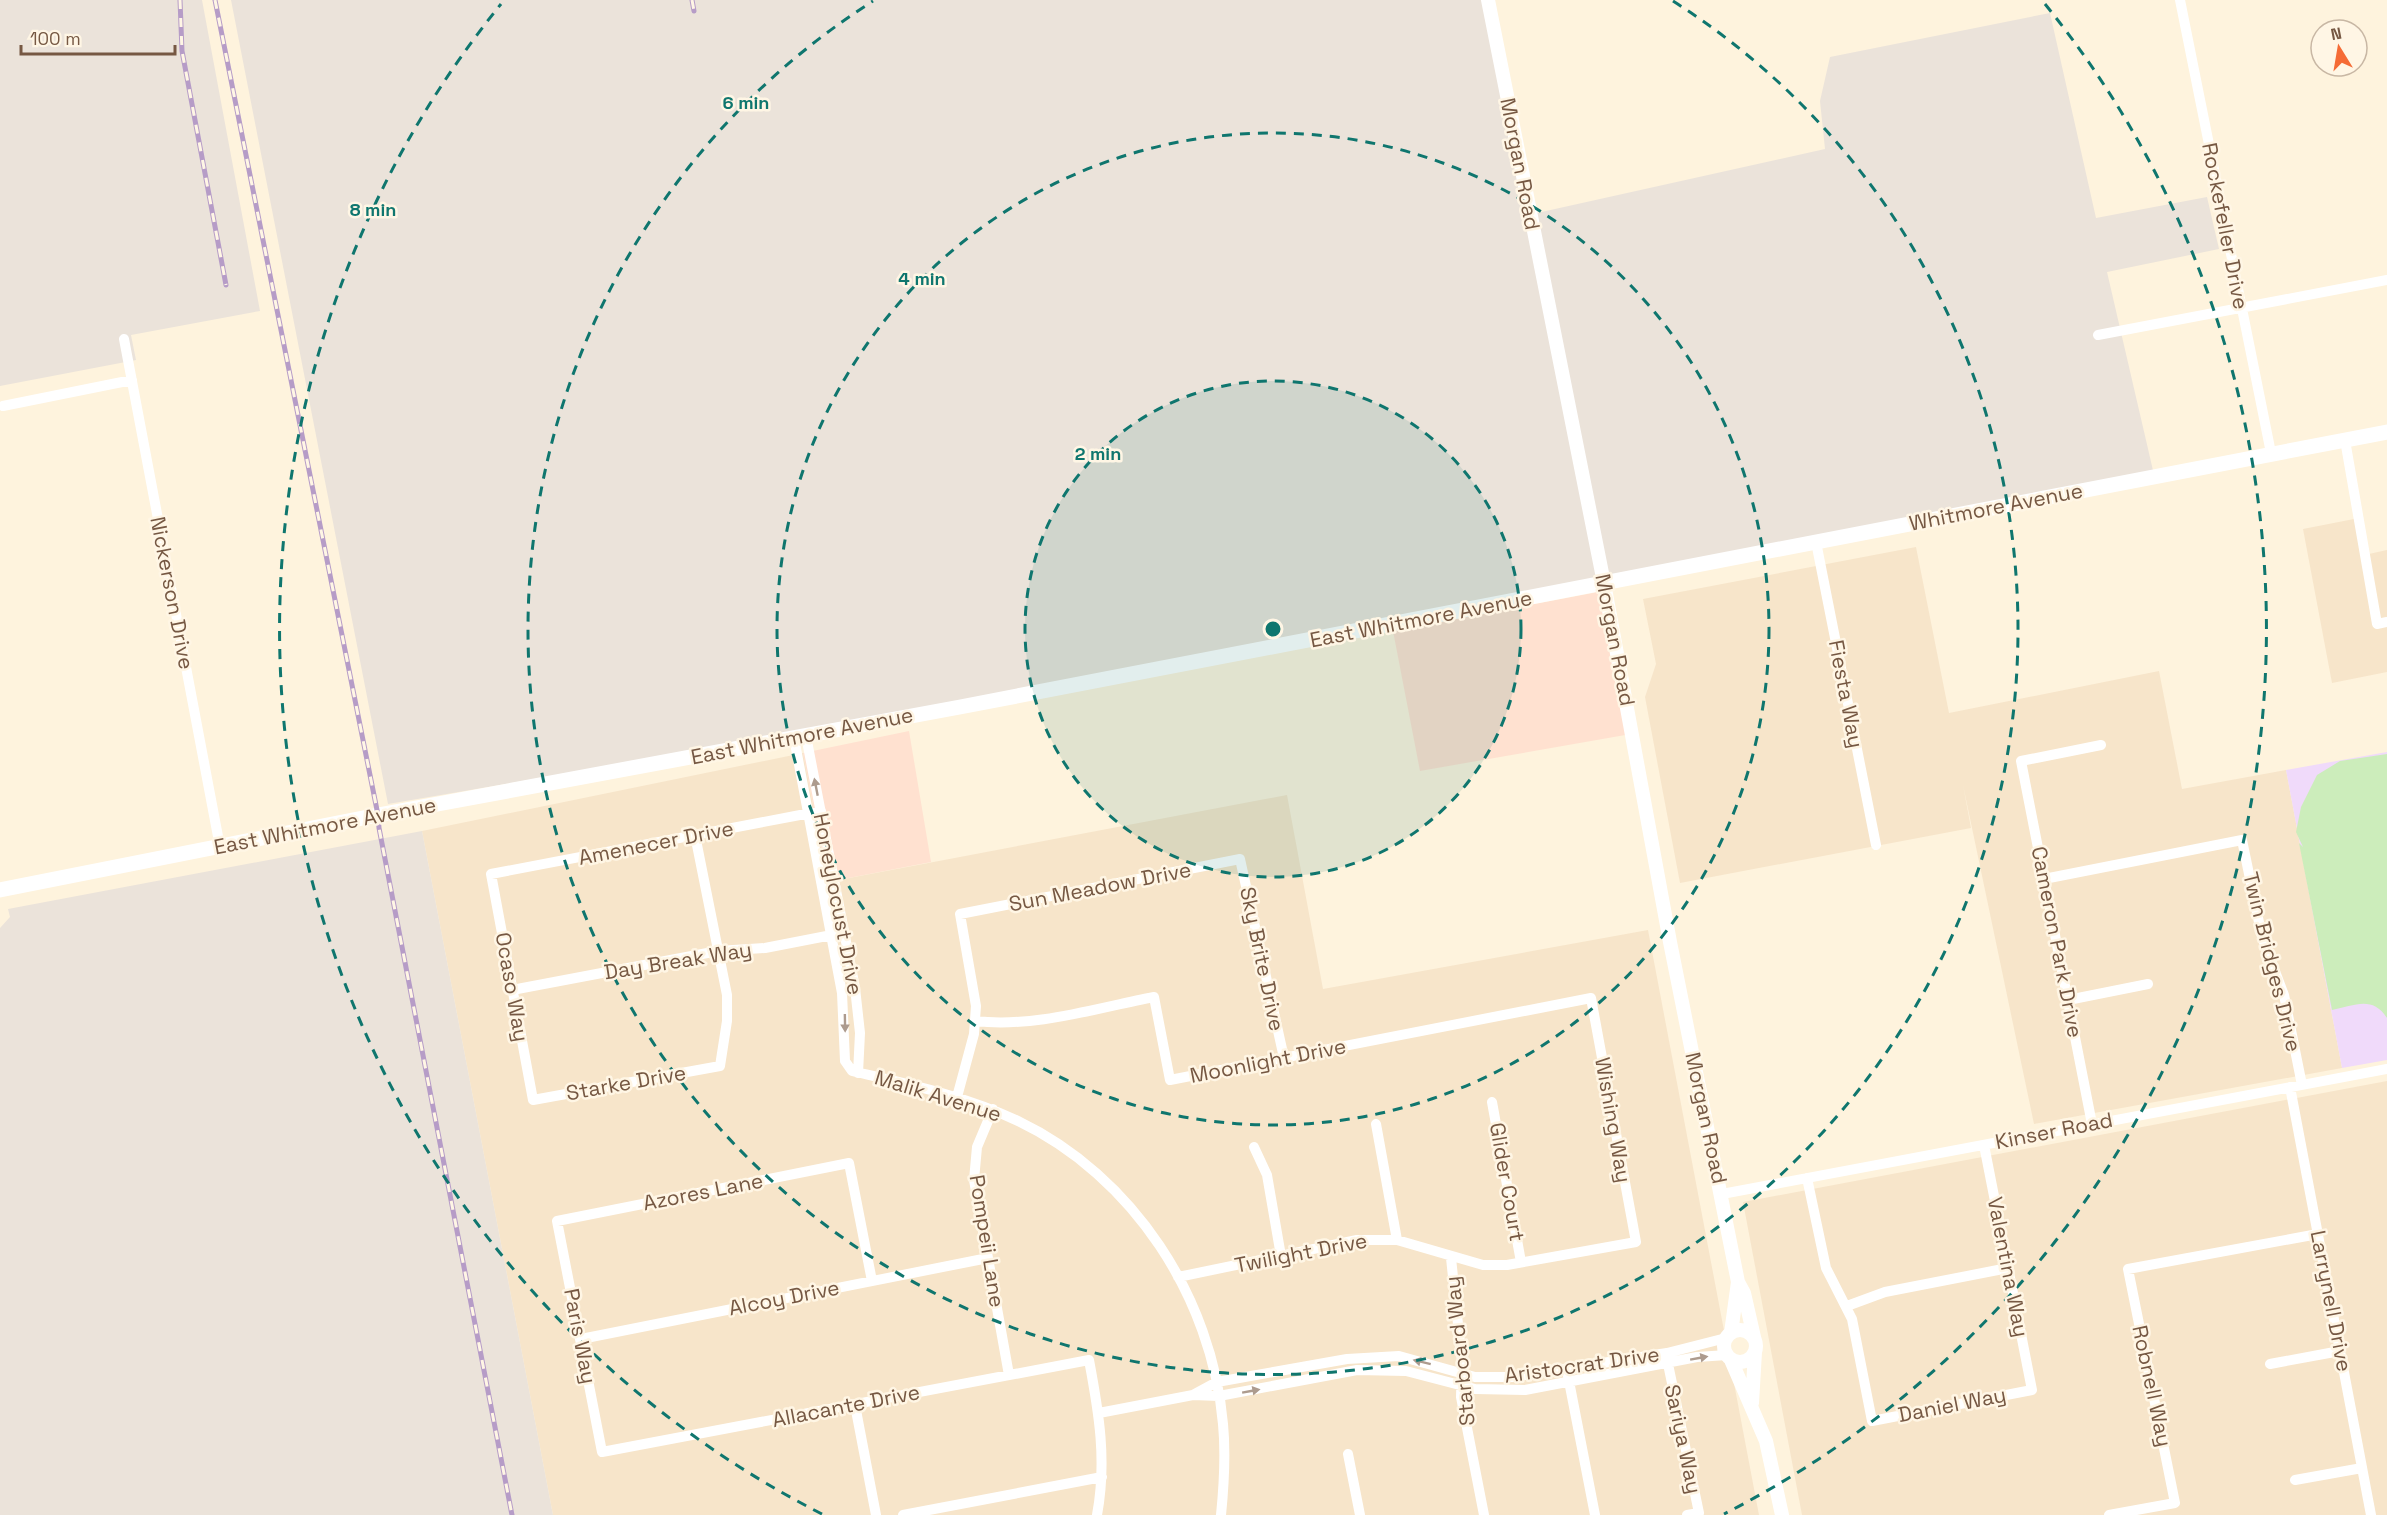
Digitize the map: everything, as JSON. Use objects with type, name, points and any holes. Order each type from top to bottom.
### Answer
[{"type":"main road","name":"Whitmore Avenue","points":[[1604,583],[2387,432]]},
{"type":"main road","name":"East Whitmore Avenue","points":[[0,890],[390,813],[1604,583]]},
{"type":"street","name":"Morgan Road","points":[[1488,0],[1604,583],[1670,942],[1738,1282],[1744,1293],[1754,1337]]},
{"type":"street","name":"Rockefeller Drive","points":[[2180,0],[2271,453]]},
{"type":"street","points":[[2098,335],[2387,280]]},
{"type":"street","name":"Nickerson Drive","points":[[124,339],[220,847]]},
{"type":"street","points":[[3,406],[132,380]]},
{"type":"street","points":[[2345,440],[2377,624],[2387,622]]},
{"type":"street","name":"Fiesta Way","points":[[1816,542],[1876,845]]},
{"type":"street","name":"Honeylocust Drive","points":[[800,737],[821,812],[855,988],[860,1033],[855,1072]]},
{"type":"street","name":"Honeylocust Drive","points":[[800,737],[808,814],[845,1016],[845,1061],[855,1072]]},
{"type":"street","name":"Cameron Park Drive","points":[[2092,1124],[2021,760],[2101,745]]},
{"type":"street","name":"Amenecer Drive","points":[[491,874],[821,812]]},
{"type":"street","points":[[695,835],[718,951]]},
{"type":"street","name":"Twin Bridges Drive","points":[[2044,879],[2242,840],[2262,937],[2284,995],[2302,1085]]},
{"type":"street","name":"Sun Meadow Drive","points":[[975,1021],[975,993],[960,915],[1240,859]]},
{"type":"street","name":"Sky Brite Drive","points":[[1240,859],[1284,1058]]},
{"type":"street","name":"Ocaso Way","points":[[491,874],[533,1100]]},
{"type":"street","name":"Day Break Way","points":[[512,990],[718,951],[765,948],[844,933]]},
{"type":"street","name":"Starke Drive","points":[[533,1100],[720,1066],[727,1021],[727,995],[718,951]]},
{"type":"street","points":[[2068,1000],[2148,984]]},
{"type":"street","name":"Moonlight Drive","points":[[975,1021],[1003,1024],[1028,1022],[1154,997],[1170,1080],[1591,998]]},
{"type":"street","name":"Wishing Way","points":[[1591,998],[1636,1242]]},
{"type":"street","points":[[957,1097],[971,1050],[975,1021]]},
{"type":"street","name":"Kinser Road","points":[[1722,1194],[2387,1069]]},
{"type":"street","name":"Malik Avenue","points":[[855,1072],[957,1097],[993,1109],[1047,1137],[1098,1174],[1142,1220],[1178,1277],[1201,1328],[1217,1382],[1225,1455],[1221,1515]]},
{"type":"street","name":"Larrynell Drive","points":[[2290,1087],[2371,1515]]},
{"type":"street","name":"Glider Court","points":[[1492,1102],[1521,1262]]},
{"type":"street","name":"Pompeii Lane","points":[[993,1109],[980,1139],[974,1167],[975,1194],[1009,1375]]},
{"type":"street","points":[[1376,1124],[1397,1240]]},
{"type":"street","name":"Valentina Way","points":[[1984,1145],[2032,1390]]},
{"type":"street","points":[[1254,1147],[1266,1175],[1281,1256]]},
{"type":"street","name":"Azores Lane","points":[[557,1221],[849,1163],[872,1281]]},
{"type":"street","points":[[1807,1178],[1826,1268],[1847,1306],[1885,1292],[2008,1268]]},
{"type":"street","name":"Paris Way","points":[[557,1221],[602,1452]]},
{"type":"street","name":"Robnell Way","points":[[2109,1515],[2175,1503],[2128,1269],[2318,1234]]},
{"type":"street","name":"Twilight Drive","points":[[1178,1277],[1357,1240],[1397,1240],[1415,1244],[1451,1258],[1483,1265],[1521,1262],[1636,1242]]},
{"type":"street","name":"Alcoy Drive","points":[[581,1338],[988,1258]]},
{"type":"street","name":"Starboard Way","points":[[1451,1258],[1462,1372],[1462,1406],[1484,1515]]},
{"type":"street","name":"Morgan Road","points":[[1729,1335],[1738,1282]]},
{"type":"street","name":"Daniel Way","points":[[1847,1306],[1856,1333],[1872,1421],[2032,1390]]},
{"type":"street","points":[[1752,1403],[1754,1337],[1746,1331],[1729,1335],[1724,1346],[1740,1385],[1752,1403],[1766,1441],[1782,1515]]},
{"type":"street","name":"Aristocrat Drive","points":[[1193,1395],[1217,1382],[1374,1356],[1399,1356],[1475,1377],[1530,1376],[1667,1353],[1729,1335]]},
{"type":"street","points":[[2270,1365],[2340,1351]]},
{"type":"street","points":[[1729,1357],[1745,1362],[1755,1352]]},
{"type":"street","name":"Aristocrat Drive","points":[[1099,1413],[1193,1395],[1219,1396],[1357,1370],[1406,1371],[1461,1385],[1496,1390],[1544,1388],[1697,1357],[1729,1357]]},
{"type":"street","name":"Allacante Drive","points":[[602,1452],[1089,1359],[1099,1413]]},
{"type":"street","name":"Sariya Way","points":[[1668,1364],[1699,1513],[1687,1515]]},
{"type":"street","points":[[1566,1370],[1595,1515]]},
{"type":"street","points":[[855,1405],[876,1515]]},
{"type":"street","points":[[1097,1515],[1102,1478],[1103,1436],[1099,1413]]},
{"type":"street","points":[[1348,1454],[1360,1515]]},
{"type":"street","points":[[2295,1480],[2362,1468]]},
{"type":"street","points":[[903,1515],[1102,1478]]},
{"type":"shaded area","points":[[0,0],[202,0],[260,311],[131,335],[136,360],[0,386]]},
{"type":"shaded area","points":[[231,0],[1482,0],[1528,215],[1825,149],[1820,101],[1830,57],[2050,13],[2096,218],[2207,197],[2219,249],[2107,272],[2155,479],[986,702],[388,804]]},
{"type":"shaded area","points":[[2354,519],[2369,554],[2387,550],[2387,672],[2332,683],[2303,529]]},
{"type":"shaded area","points":[[1916,547],[1949,713],[2159,671],[2182,789],[2286,770],[2342,1068],[2034,1124],[1963,785],[1971,828],[1680,883],[1645,697],[1656,664],[1643,599]]},
{"type":"shaded area","points":[[1598,592],[1631,734],[1420,771],[1393,631]]},
{"type":"shaded area","points":[[909,731],[931,862],[828,882],[803,753]]},
{"type":"shaded area","points":[[2387,752],[2387,1060],[2342,1068],[2286,770]]},
{"type":"shaded area","points":[[803,753],[828,882],[1287,795],[1323,989],[1648,930],[1759,1515],[553,1515],[422,831]]},
{"type":"shaded area","points":[[422,831],[553,1515],[0,1515],[0,928],[10,917],[8,909]]},
{"type":"shaded area","points":[[2387,1081],[2387,1515],[1802,1515],[1743,1202]]},
{"type":"green space","points":[[2387,754],[2387,1018],[2375,1006],[2369,1004],[2332,1010],[2299,843],[2303,847],[2296,832],[2301,807],[2317,775],[2340,761]]},
{"type":"railway","points":[[180,0],[182,51],[226,285]]},
{"type":"railway","points":[[215,0],[378,815],[512,1515]]},
{"type":"railway","points":[[692,0],[694,11]]}]
